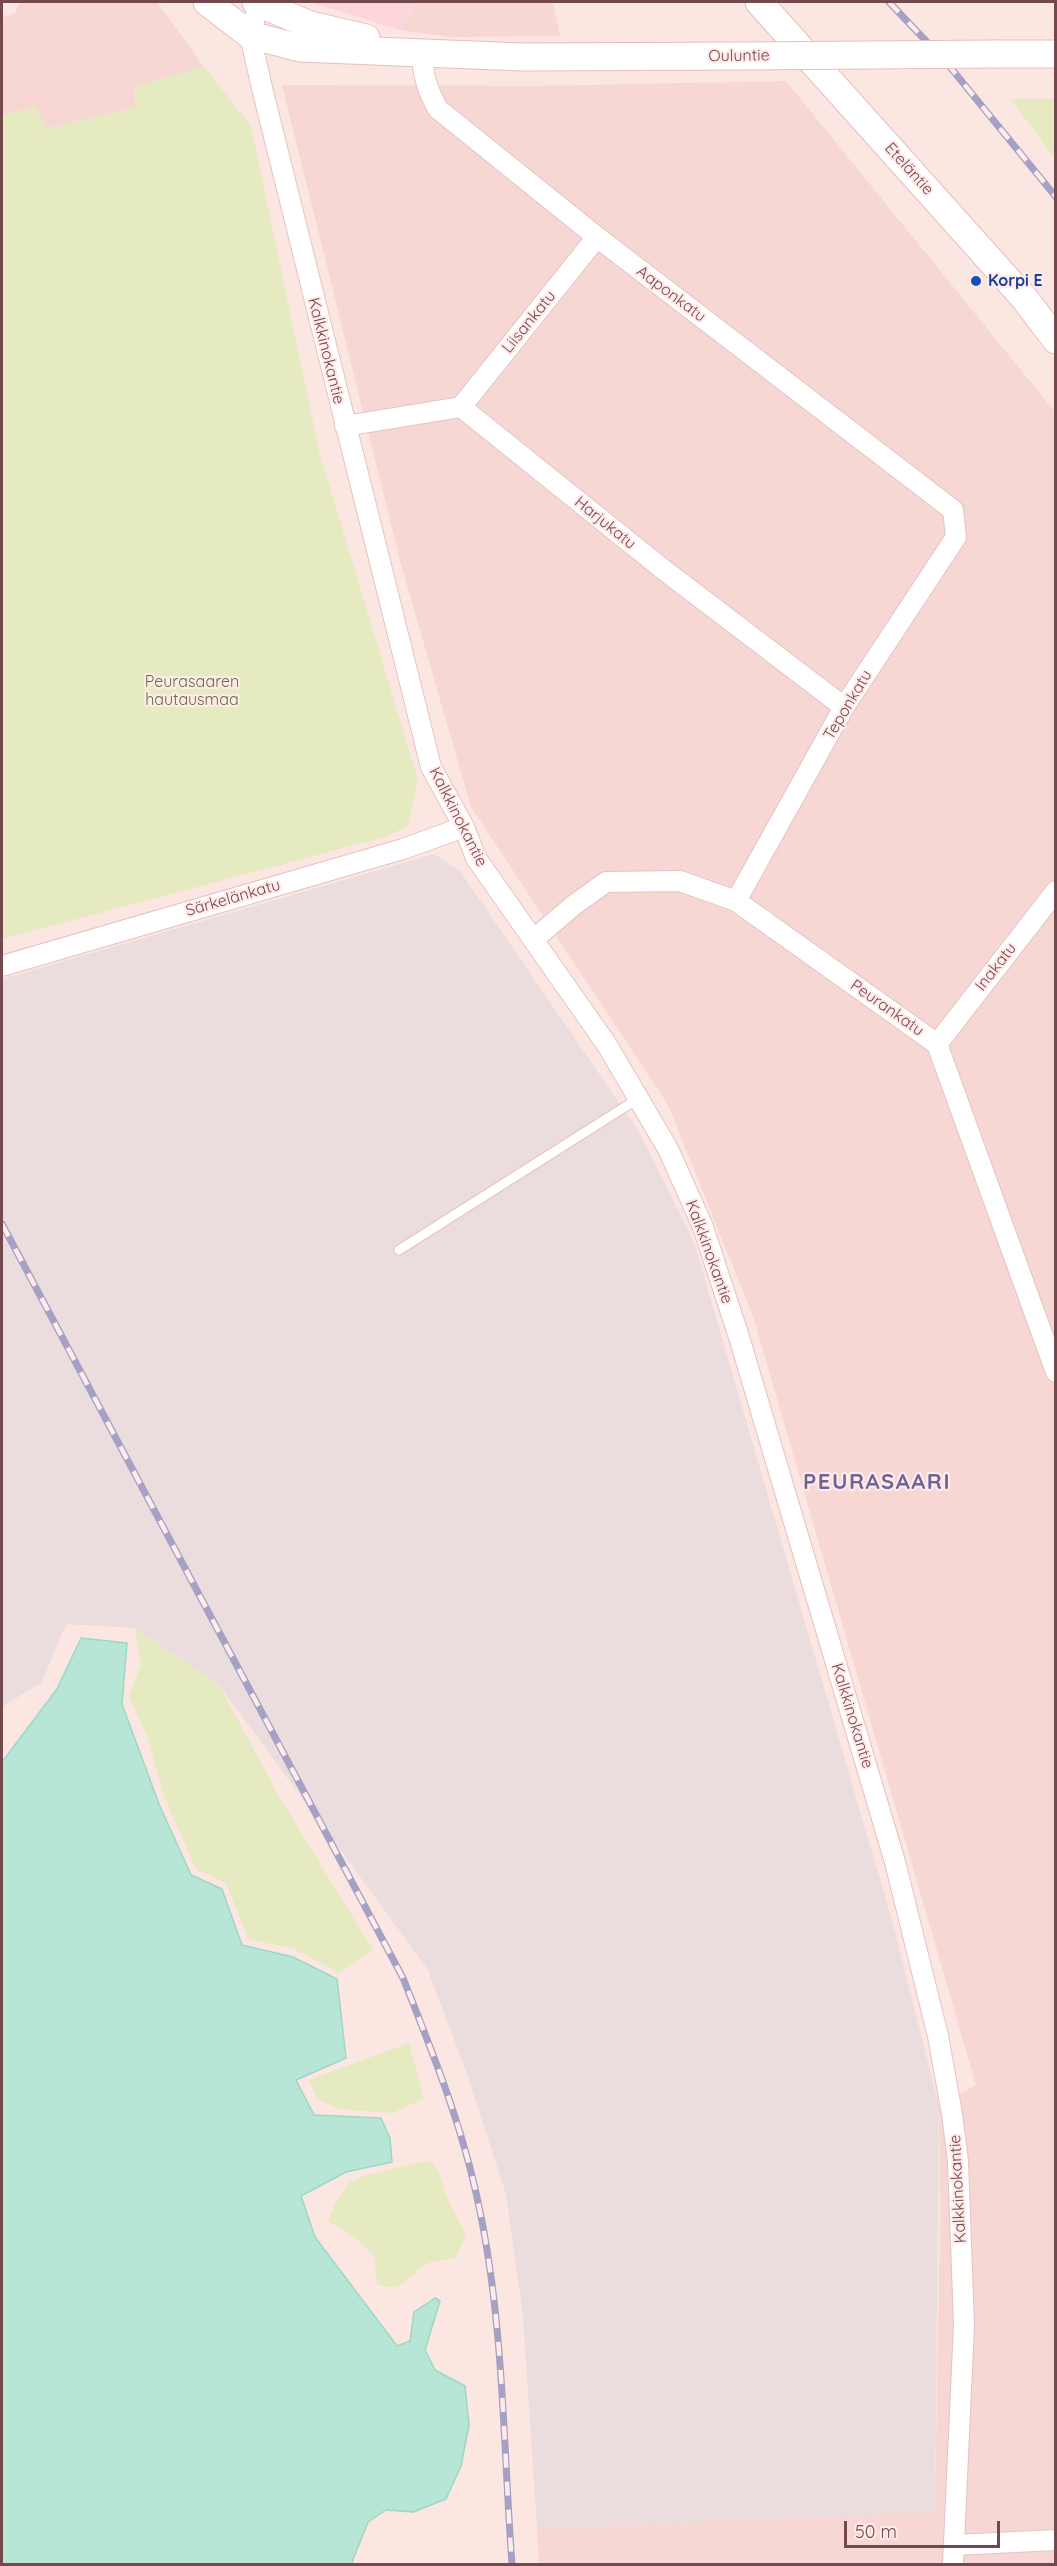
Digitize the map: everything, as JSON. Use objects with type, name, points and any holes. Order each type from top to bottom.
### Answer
[{"type":"main road","name":"Ouluntie","points":[[207,2],[250,35],[300,48],[522,57],[1056,54]]},
{"type":"main road","name":"Eteläntie","points":[[759,2],[1025,299],[1056,340]]},
{"type":"main road","name":"Ouluntie","points":[[258,3],[310,25],[422,54]]},
{"type":"street","name":"Kalkkinokantie","points":[[258,3],[250,35],[431,767],[464,827],[476,858],[607,1045],[639,1098],[668,1149],[703,1227],[740,1337],[895,1862],[938,2036],[958,2161],[964,2325],[953,2565]]},
{"type":"street","name":"Aaponkatu","points":[[422,54],[423,78],[438,109],[597,237],[954,510]]},
{"type":"street","name":"Liisankatu","points":[[461,407],[597,237]]},
{"type":"street","points":[[345,426],[461,407]]},
{"type":"street","name":"Harjukatu","points":[[461,407],[664,570],[844,707]]},
{"type":"street","name":"Teponkatu","points":[[736,901],[844,707],[956,537],[954,510]]},
{"type":"street","name":"Särkelänkatu","points":[[2,966],[403,849],[464,827]]},
{"type":"street","name":"Peurankatu","points":[[534,939],[574,905],[606,882],[680,881],[736,901],[937,1044],[1056,1372]]},
{"type":"street","name":"Inakatu","points":[[937,1044],[1056,891]]},
{"type":"street","points":[[954,2545],[1056,2540]]},
{"type":"lane","points":[[399,1250],[639,1098]]},
{"type":"shaded area","points":[[21,2],[157,2],[204,67],[134,87],[136,107],[45,129],[36,107],[2,116],[2,17],[14,14]]},
{"type":"shaded area","points":[[310,2],[417,2],[400,30]]},
{"type":"shaded area","points":[[417,2],[553,2],[560,36],[449,37],[400,30]]},
{"type":"shaded area","points":[[786,81],[1055,412],[1055,2564],[539,2564],[537,2529],[935,2512],[940,2217],[939,2106],[976,2085],[753,1316],[668,1105],[471,807],[400,561],[282,85],[536,86]]},
{"type":"shaded area","points":[[434,854],[460,871],[639,1132],[694,1242],[895,1931],[939,2106],[935,2512],[537,2529],[523,2316],[506,2194],[467,2074],[427,1968],[219,1685],[135,1628],[66,1624],[42,1682],[2,1707],[2,979]]},
{"type":"shaded area","points":[[81,1638],[127,1643],[122,1704],[159,1804],[191,1875],[222,1889],[242,1945],[293,1957],[337,1979],[346,2058],[296,2080],[314,2115],[381,2118],[390,2138],[392,2162],[346,2172],[301,2196],[315,2237],[397,2346],[410,2341],[414,2312],[435,2298],[440,2301],[425,2350],[435,2370],[465,2386],[469,2425],[461,2466],[446,2499],[413,2512],[386,2510],[368,2522],[353,2564],[2,2564],[2,1762],[57,1689]]},
{"type":"green space","name":"Peurasaaren hautausmaa","points":[[204,67],[251,126],[319,451],[418,780],[408,826],[385,837],[2,939],[2,116],[36,107],[46,129],[136,107],[134,87]]},
{"type":"green space","points":[[1011,99],[1055,99],[1055,159]]},
{"type":"green space","points":[[135,1628],[219,1685],[280,1798],[373,1950],[339,1973],[294,1949],[248,1939],[226,1883],[196,1869],[165,1799],[147,1737],[129,1696],[141,1664]]},
{"type":"green space","points":[[409,2043],[424,2099],[392,2113],[339,2109],[317,2099],[309,2080]]},
{"type":"green space","points":[[430,2160],[438,2171],[446,2195],[466,2236],[455,2258],[427,2264],[405,2282],[393,2287],[377,2284],[374,2255],[355,2238],[328,2221],[332,2211],[345,2188],[354,2180]]},
{"type":"railway","points":[[889,2],[946,62],[1056,197]]},
{"type":"railway","points":[[2,1224],[403,1978],[435,2061],[464,2145],[487,2247],[498,2337],[512,2564]]},
{"type":"place","name":"Korpi E","points":[[976,281]]},
{"type":"district","name":"PEURASAARI","points":[[877,1482]]}]
